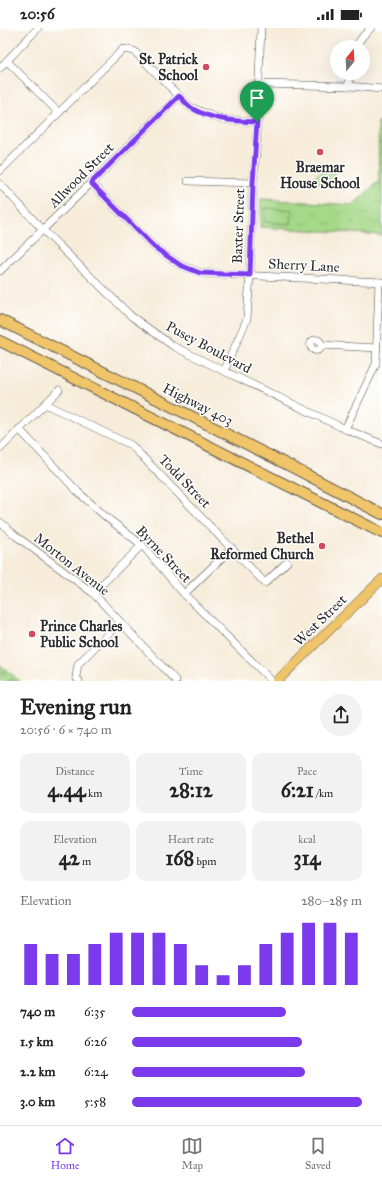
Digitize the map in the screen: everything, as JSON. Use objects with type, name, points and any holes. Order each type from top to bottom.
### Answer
[{"type":"highway","name":"Highway 403","points":[[0,320],[382,514]]},
{"type":"highway","points":[[0,341],[382,533]]},
{"type":"main road","name":"West Street","points":[[277,681],[382,579]]},
{"type":"street","points":[[0,68],[38,28]]},
{"type":"street","name":"Baxter Street","points":[[224,371],[247,319],[261,28]]},
{"type":"street","points":[[360,40],[371,28]]},
{"type":"street","points":[[0,171],[123,49],[134,51],[190,107],[214,117],[228,120],[257,122]]},
{"type":"street","points":[[7,61],[59,113]]},
{"type":"street","points":[[349,80],[349,86]]},
{"type":"street","points":[[258,84],[349,86],[382,89]]},
{"type":"street","name":"Allwood Street","points":[[0,271],[179,96]]},
{"type":"street","points":[[188,181],[253,183]]},
{"type":"street","name":"Sherry Lane","points":[[91,183],[154,247],[180,265],[200,273],[381,282]]},
{"type":"street","name":"Pusey Boulevard","points":[[0,184],[43,230],[131,316],[173,346],[345,428],[382,444]]},
{"type":"street","points":[[345,428],[376,364],[381,282]]},
{"type":"street","points":[[321,345],[377,348]]},
{"type":"street","points":[[0,449],[59,390]]},
{"type":"street","name":"Todd Street","points":[[45,404],[131,445],[265,583],[287,562]]},
{"type":"street","name":"Byrne Street","points":[[19,430],[78,492],[106,517],[142,545],[184,594],[272,681]]},
{"type":"street","name":"Morton Avenue","points":[[0,522],[16,536],[93,593],[176,681]]},
{"type":"street","points":[[93,593],[142,545]]},
{"type":"street","points":[[184,594],[232,548]]},
{"type":"street","points":[[79,681],[76,677],[78,664],[120,622]]},
{"type":"green space","points":[[378,122],[382,122],[382,235],[260,227],[261,199],[353,205],[379,181]]},
{"type":"green space","points":[[326,167],[332,170],[335,175],[336,180],[331,186],[314,182],[314,177]]},
{"type":"green space","points":[[265,208],[292,210],[291,224],[264,222]]},
{"type":"green space","points":[[0,665],[19,680],[19,681],[0,681]]},
{"type":"place","name":"St. Patrick School","points":[[206,67]]},
{"type":"place","name":"Braemar House School","points":[[320,152]]},
{"type":"place","name":"Bethel Reformed Church","points":[[322,546]]},
{"type":"place","name":"Prince Charles Public School","points":[[32,634]]},
{"type":"route","points":[[179,96],[190,107],[214,117],[228,120],[257,122],[253,183],[250,275],[200,273],[180,265],[154,247],[91,183],[179,96]]}]
